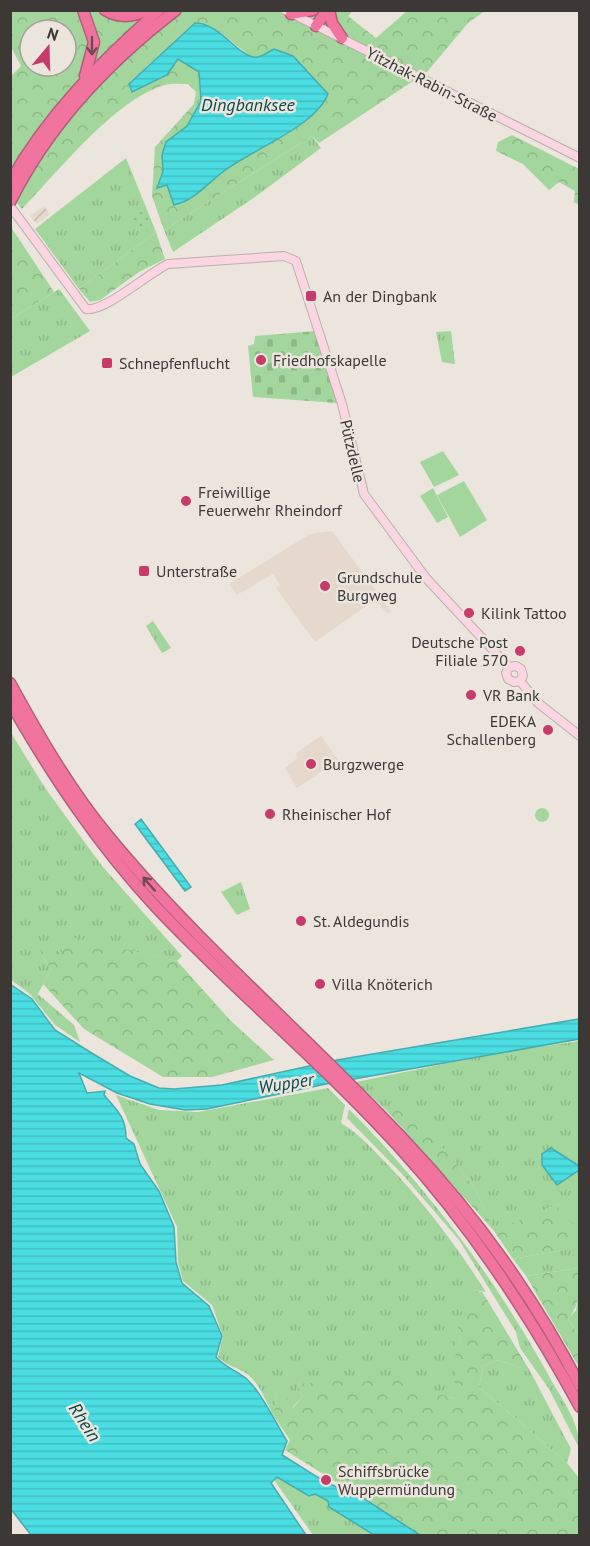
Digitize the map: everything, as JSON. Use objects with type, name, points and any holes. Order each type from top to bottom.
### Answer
[{"type":"highway","points":[[83,10],[94,42],[83,81]]},
{"type":"highway","points":[[105,10],[122,17],[139,15],[146,10]]},
{"type":"highway","points":[[10,204],[13,183],[50,122],[83,81],[159,10]]},
{"type":"highway","points":[[13,183],[99,77],[146,33],[177,10]]},
{"type":"highway","points":[[288,12],[313,10]]},
{"type":"highway","points":[[316,26],[320,10]]},
{"type":"highway","points":[[316,26],[328,10]]},
{"type":"highway","points":[[328,10],[332,23],[342,38]]},
{"type":"highway","points":[[10,683],[56,761],[107,835],[177,916],[288,1032]]},
{"type":"highway","points":[[10,702],[65,793],[124,870],[194,946],[288,1032],[434,1172],[535,1307],[579,1386]]},
{"type":"highway","points":[[378,1119],[476,1238],[536,1327],[579,1407]]},
{"type":"street","name":"Yitzhak-Rabin-Straße","points":[[288,12],[579,158]]},
{"type":"street","name":"Pützdelle","points":[[10,204],[86,309],[98,308],[168,264],[278,256],[289,257],[296,261],[342,404],[364,494],[426,578],[509,667],[516,666],[521,669],[523,676],[520,681],[538,703],[579,736]]},
{"type":"shaded area","points":[[44,206],[50,214],[37,224],[30,216]]},
{"type":"shaded area","name":"Grundschule Burgweg","points":[[332,531],[391,611],[387,614],[376,599],[315,642],[276,588],[280,585],[273,574],[237,595],[229,584],[310,534]]},
{"type":"shaded area","name":"Burgzwerge","points":[[321,736],[338,760],[297,788],[285,768],[297,758],[296,753]]},
{"type":"green space","points":[[11,11],[353,11],[348,16],[376,38],[407,11],[485,11],[468,23],[427,72],[319,143],[312,136],[164,230],[152,196],[155,147],[194,104],[196,92],[188,84],[167,84],[127,105],[88,138],[22,209],[11,196],[11,76],[18,69],[18,78],[78,78],[78,18],[18,18],[18,60],[11,47]],"holes":[[[194,23],[220,32],[251,57],[260,58],[272,50],[293,56],[328,94],[321,106],[297,127],[236,163],[195,194],[174,205],[167,185],[157,185],[163,171],[162,155],[166,142],[187,127],[201,101],[199,72],[178,59],[175,60],[167,75],[133,92],[131,81]]]},
{"type":"green space","points":[[512,135],[579,169],[579,205],[574,202],[575,191],[559,182],[549,190],[523,164],[496,151],[498,142]]},
{"type":"green space","points":[[312,136],[321,148],[255,197],[173,252],[164,230]]},
{"type":"green space","points":[[126,158],[156,232],[79,289],[35,229]]},
{"type":"green space","points":[[146,209],[153,227],[142,233],[131,217]]},
{"type":"green space","points":[[11,227],[54,292],[10,319]]},
{"type":"green space","points":[[156,232],[165,259],[139,272],[100,300],[90,302],[79,289]]},
{"type":"green space","points":[[59,289],[90,331],[11,377],[11,319]]},
{"type":"green space","points":[[316,331],[337,403],[253,397],[248,346],[254,344],[255,336]]},
{"type":"green space","points":[[451,331],[455,364],[442,362],[436,332]]},
{"type":"green space","points":[[443,451],[459,475],[434,487],[420,462]]},
{"type":"green space","points":[[464,481],[487,520],[460,537],[437,495]]},
{"type":"green space","points":[[433,488],[448,517],[437,523],[420,496]]},
{"type":"green space","points":[[153,621],[171,648],[162,653],[146,626]]},
{"type":"green space","points":[[10,731],[45,788],[102,866],[182,956],[177,961],[71,938],[60,955],[42,956],[51,969],[38,994],[74,1025],[80,1042],[55,1025],[30,994],[11,980]]},
{"type":"green space","points":[[539,808],[545,808],[549,815],[545,822],[539,822],[535,818],[535,812]]},
{"type":"green space","points":[[241,882],[250,909],[237,915],[221,892]]},
{"type":"green space","points":[[71,937],[177,961],[230,1020],[274,1060],[212,1077],[163,1077],[84,1029],[43,984],[51,969],[42,956],[40,947],[60,955]]},
{"type":"green space","points":[[579,1041],[579,1268],[526,1276],[513,1259],[573,1248],[557,1216],[559,1204],[494,1231],[474,1187],[408,1106],[387,1111],[356,1082],[497,1053]]},
{"type":"green space","points":[[328,1088],[345,1105],[341,1123],[366,1143],[416,1196],[486,1292],[473,1290],[457,1354],[456,1399],[427,1391],[298,1384],[302,1397],[292,1408],[277,1395],[273,1415],[255,1382],[243,1371],[225,1363],[218,1357],[223,1336],[212,1305],[183,1281],[178,1262],[177,1227],[116,1095],[159,1110],[198,1112]]},
{"type":"green space","points":[[408,1105],[474,1187],[494,1230],[559,1204],[558,1216],[573,1223],[574,1248],[513,1259],[494,1231],[387,1111]]},
{"type":"green space","points":[[349,1109],[433,1203],[484,1270],[529,1341],[569,1411],[577,1429],[579,1448],[549,1389],[520,1348],[516,1332],[459,1240],[403,1175],[347,1118]]},
{"type":"green space","points":[[579,1268],[577,1301],[568,1319],[579,1336],[579,1367],[526,1276]]},
{"type":"green space","points":[[473,1290],[482,1292],[530,1371],[498,1360],[483,1366],[479,1387],[567,1463],[579,1478],[579,1535],[420,1535],[285,1450],[290,1440],[273,1415],[277,1394],[285,1394],[293,1408],[302,1397],[298,1384],[383,1376],[455,1399],[458,1328],[466,1301]]},
{"type":"green space","points":[[579,1291],[579,1336],[568,1319],[576,1310]]},
{"type":"green space","points":[[498,1360],[530,1371],[571,1449],[567,1463],[479,1387],[483,1366]]},
{"type":"green space","points":[[277,1477],[309,1496],[315,1494],[328,1501],[329,1507],[374,1535],[313,1535],[274,1480]]},
{"type":"water","name":"Dingbanksee","points":[[195,23],[213,28],[251,56],[261,56],[274,49],[293,56],[328,94],[321,106],[310,117],[224,171],[195,195],[174,205],[167,185],[157,188],[163,171],[162,155],[166,142],[187,126],[201,101],[199,72],[178,59],[167,75],[132,92],[129,84]]},
{"type":"water","points":[[141,819],[191,887],[185,891],[135,824]]},
{"type":"water","points":[[10,984],[32,999],[55,1030],[130,1076],[159,1088],[174,1089],[222,1085],[337,1060],[579,1019],[579,1039],[326,1084],[207,1109],[185,1110],[150,1104],[117,1093],[79,1073],[87,1093],[105,1091],[104,1095],[122,1119],[126,1138],[134,1144],[140,1164],[159,1191],[174,1227],[176,1262],[182,1283],[209,1306],[222,1336],[216,1357],[249,1381],[261,1397],[287,1441],[282,1455],[332,1485],[339,1488],[343,1485],[420,1535],[374,1535],[329,1507],[328,1501],[315,1494],[309,1496],[277,1477],[271,1483],[306,1535],[31,1535],[10,1508]]},
{"type":"water","points":[[551,1148],[579,1166],[579,1170],[557,1185],[542,1165],[542,1154]]},
{"type":"place","name":"An der Dingbank","points":[[311,296]]},
{"type":"place","name":"Friedhofskapelle","points":[[261,360]]},
{"type":"place","name":"Schnepfenflucht","points":[[107,363]]},
{"type":"place","name":"Freiwillige Feuerwehr Rheindorf","points":[[186,501]]},
{"type":"place","name":"Unterstraße","points":[[144,571]]},
{"type":"place","name":"Grundschule Burgweg","points":[[325,586]]},
{"type":"place","name":"Kilink Tattoo","points":[[469,613]]},
{"type":"place","name":"Deutsche Post Filiale 570","points":[[520,651]]},
{"type":"place","name":"VR Bank","points":[[471,695]]},
{"type":"place","name":"EDEKA Schallenberg","points":[[548,730]]},
{"type":"place","name":"Burgzwerge","points":[[311,764]]},
{"type":"place","name":"Rheinischer Hof","points":[[270,814]]},
{"type":"place","name":"St. Aldegundis","points":[[301,921]]},
{"type":"place","name":"Villa Knöterich","points":[[320,984]]},
{"type":"place","name":"Schiffsbrücke Wuppermündung","points":[[326,1480]]},
{"type":"water label","name":"Wupper","points":[[286,1083]]},
{"type":"water label","name":"Rhein","points":[[85,1422]]}]
